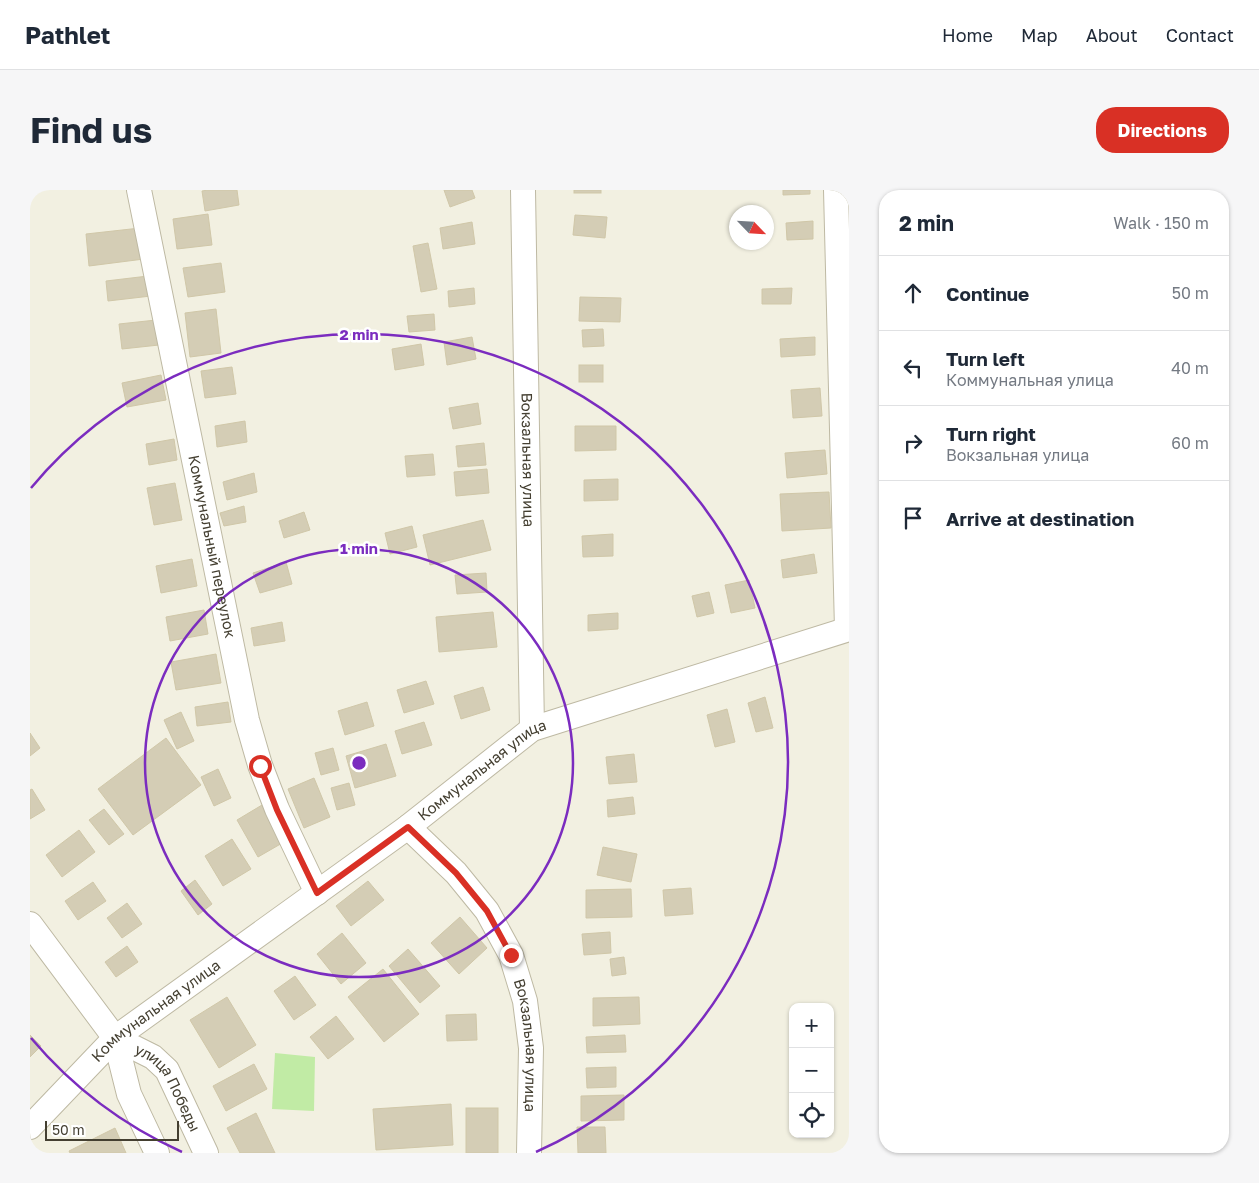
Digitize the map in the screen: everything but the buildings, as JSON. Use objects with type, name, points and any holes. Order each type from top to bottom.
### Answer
[{"type":"street","name":"Коммунальный переулок","points":[[139,190],[247,720],[260,766],[277,810],[317,893]]},
{"type":"street","name":"Вокзальная улица","points":[[523,190],[532,729]]},
{"type":"street","points":[[836,190],[848,629]]},
{"type":"street","name":"Коммунальная улица","points":[[30,1127],[115,1038],[408,827],[532,729],[848,629]]},
{"type":"street","name":"Вокзальная улица","points":[[408,827],[456,873],[487,911],[511,955],[525,1002],[530,1048],[530,1153]]},
{"type":"street","name":"улица Победы","points":[[30,924],[115,1038],[129,1094],[157,1153]]},
{"type":"street","name":"улица Победы","points":[[115,1038],[153,1057],[167,1070],[206,1153]]},
{"type":"green space","points":[[275,1053],[315,1057],[314,1111],[272,1109]]},
{"type":"route","points":[[260,766],[277,810],[317,893],[408,827],[456,873],[487,911],[511,955]]}]
